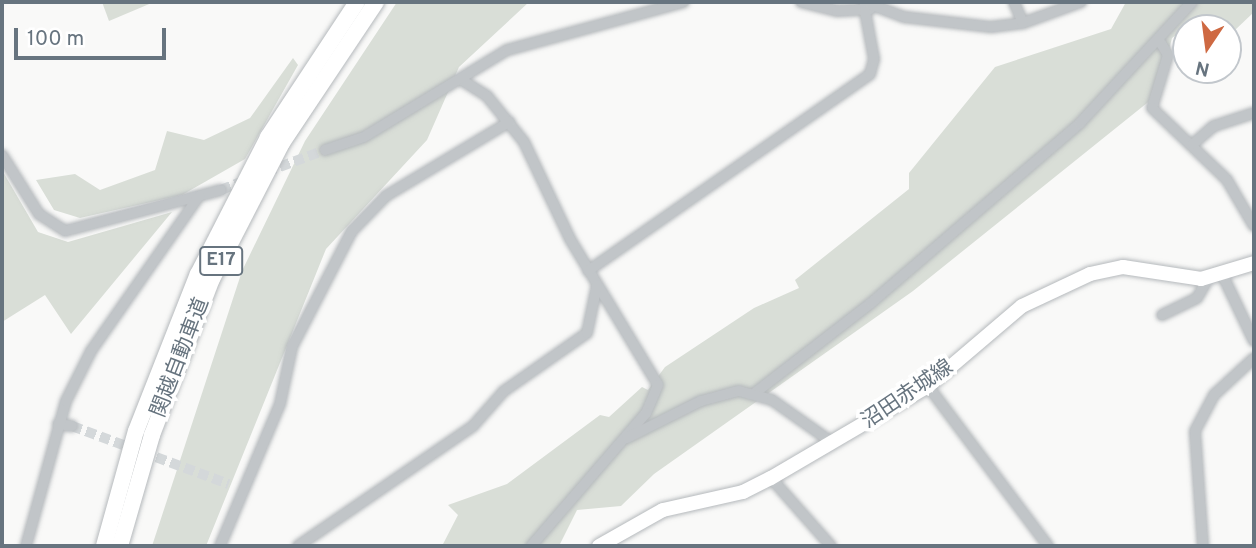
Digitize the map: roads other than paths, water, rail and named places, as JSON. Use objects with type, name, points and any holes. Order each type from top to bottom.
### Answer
[{"type":"highway","name":"関越自動車道","points":[[104,546],[136,431],[198,274],[268,136],[357,2]]},
{"type":"highway","name":"関越自動車道","points":[[120,546],[152,435],[212,279],[282,143],[376,2]]},
{"type":"main road","name":"沼田赤城線","points":[[599,546],[663,510],[743,492],[771,478],[928,386],[1015,311],[1090,274],[1123,267],[1208,278],[1223,276],[1254,263]]},
{"type":"street","points":[[325,150],[364,137],[460,79],[534,40],[684,2]]},
{"type":"street","points":[[801,2],[867,7],[950,23],[1023,23],[1081,2]]},
{"type":"street","points":[[1014,2],[1023,23]]},
{"type":"street","points":[[618,443],[701,401],[756,392],[871,303],[1080,123],[1192,2]]},
{"type":"street","points":[[588,271],[870,74],[874,59],[867,7]]},
{"type":"street","points":[[1159,40],[1168,55],[1152,108],[1193,144],[1227,180],[1254,226]]},
{"type":"street","points":[[460,79],[487,96],[509,122],[588,271],[658,384],[646,413],[531,546]]},
{"type":"street","points":[[1193,144],[1214,126],[1254,113]]},
{"type":"street","points":[[220,546],[280,404],[292,347],[352,231],[386,197],[509,122]]},
{"type":"street","points":[[2,155],[39,214],[65,231],[221,190]]},
{"type":"street","points":[[26,546],[58,424],[91,351],[199,196]]},
{"type":"street","points":[[1223,276],[1254,341]]},
{"type":"street","points":[[1162,315],[1197,298],[1208,278]]},
{"type":"street","points":[[298,546],[472,426],[504,391],[587,333],[597,285]]},
{"type":"street","points":[[1203,546],[1195,431],[1214,395],[1254,358]]},
{"type":"street","points":[[928,386],[1048,546]]},
{"type":"street","points":[[756,392],[833,443]]},
{"type":"street","points":[[58,424],[72,426]]},
{"type":"street","points":[[771,478],[831,546]]},
{"type":"street","points":[[229,484],[242,489]]},
{"type":"tunnel","points":[[266,172],[325,150]]},
{"type":"tunnel","points":[[221,190],[248,179]]},
{"type":"tunnel","points":[[72,426],[229,484]]}]
